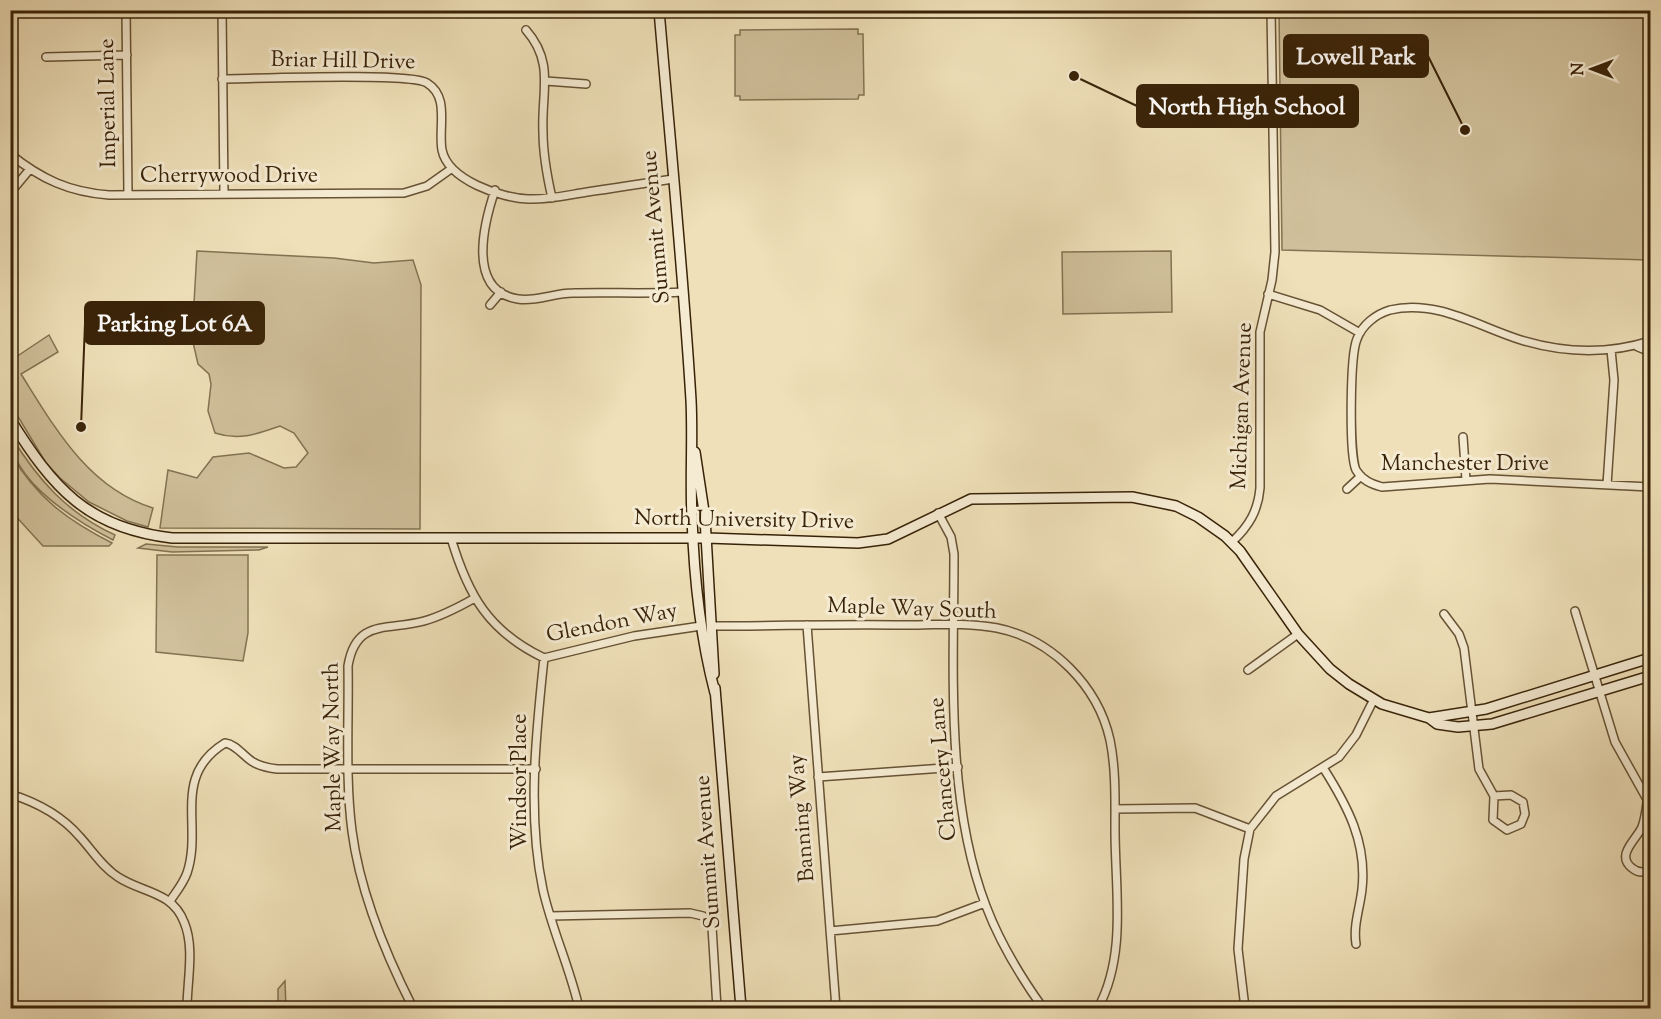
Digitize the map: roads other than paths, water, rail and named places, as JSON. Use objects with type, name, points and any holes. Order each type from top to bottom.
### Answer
[{"type":"street","name":"Imperial Lane","points":[[126,10],[129,195]]},
{"type":"street","points":[[222,10],[224,194]]},
{"type":"street","name":"Summit Avenue","points":[[659,10],[693,440],[706,538],[715,693],[741,1008]]},
{"type":"street","name":"Michigan Avenue","points":[[1232,542],[1251,520],[1259,497],[1259,344],[1275,252],[1271,10]]},
{"type":"street","points":[[526,30],[535,39],[544,58],[546,81],[543,131],[552,198]]},
{"type":"street","points":[[46,57],[127,55]]},
{"type":"street","name":"Briar Hill Drive","points":[[222,79],[376,78],[422,81],[433,88],[440,99],[443,153],[451,169]]},
{"type":"street","points":[[546,81],[586,84]]},
{"type":"street","name":"Cherrywood Drive","points":[[10,154],[55,184],[75,190],[129,195],[404,193],[427,186],[451,169]]},
{"type":"street","points":[[10,193],[30,169]]},
{"type":"street","points":[[451,169],[459,176],[527,199],[552,198],[673,179]]},
{"type":"street","points":[[495,190],[486,218],[483,258],[486,272],[501,292],[525,300],[559,293],[683,292]]},
{"type":"street","points":[[490,305],[501,292]]},
{"type":"street","points":[[1268,294],[1320,310],[1360,333],[1374,318],[1389,310],[1429,309],[1457,315],[1541,345],[1573,350],[1638,347],[1650,341]]},
{"type":"street","name":"Manchester Drive","points":[[1360,333],[1354,348],[1352,381],[1353,457],[1361,476],[1371,484],[1382,487],[1466,480],[1650,487]]},
{"type":"street","points":[[1638,347],[1650,352]]},
{"type":"street","points":[[1606,485],[1614,380],[1611,350]]},
{"type":"street","name":"North University Drive","points":[[10,419],[41,467],[63,492],[105,520],[142,533],[182,539],[706,538],[816,543],[875,542],[895,536],[958,502],[979,497],[1139,498],[1162,502],[1190,513],[1232,542],[1298,634],[1330,669],[1374,699],[1429,718],[1437,724],[1473,726],[1508,720],[1650,676]]},
{"type":"street","points":[[1463,437],[1466,480]]},
{"type":"street","name":"Summit Avenue","points":[[693,440],[691,465],[693,538],[701,626],[715,693]]},
{"type":"street","points":[[1347,489],[1361,476]]},
{"type":"street","name":"Chancery Lane","points":[[938,513],[953,545],[958,767],[965,832],[985,903],[1011,960],[1043,1008]]},
{"type":"street","name":"Glendon Way","points":[[450,538],[459,565],[475,598],[493,623],[508,638],[544,658],[634,636],[701,626]]},
{"type":"street","name":"Maple Way North","points":[[413,1008],[378,929],[360,876],[352,831],[349,769],[348,666],[350,652],[358,638],[374,629],[430,620],[475,598]]},
{"type":"street","points":[[1575,611],[1615,742],[1649,801],[1643,826],[1629,846],[1626,857],[1630,867],[1636,871],[1650,870]]},
{"type":"street","points":[[1444,614],[1459,634],[1464,648],[1479,769],[1494,796],[1491,813],[1496,825],[1507,830],[1521,824],[1525,814],[1520,800],[1511,795],[1494,796]]},
{"type":"street","name":"Banning Way","points":[[807,625],[836,1008]]},
{"type":"street","name":"Maple Way South","points":[[711,626],[954,625],[995,628],[1015,633],[1046,649],[1077,676],[1096,703],[1108,731],[1112,751],[1115,809],[1114,961],[1110,981],[1098,1008]]},
{"type":"street","points":[[1248,670],[1298,634]]},
{"type":"street","name":"Windsor Place","points":[[544,658],[536,769],[536,839],[550,916],[579,1008]]},
{"type":"street","name":"North University Drive","points":[[1429,718],[1472,712],[1650,658]]},
{"type":"street","points":[[1245,1008],[1238,949],[1244,859],[1250,829],[1276,796],[1324,769],[1352,741],[1374,699]]},
{"type":"street","points":[[170,901],[182,883],[189,862],[190,805],[196,776],[205,760],[228,742],[252,762],[277,769],[536,769]]},
{"type":"street","points":[[818,777],[958,767]]},
{"type":"street","points":[[1324,769],[1349,810],[1360,844],[1362,886],[1355,923],[1356,944]]},
{"type":"street","points":[[10,794],[40,806],[68,825],[118,878],[170,901],[184,921],[188,938],[187,1008]]},
{"type":"street","points":[[1115,809],[1202,809],[1250,829]]},
{"type":"street","points":[[830,931],[937,921],[985,903]]},
{"type":"street","points":[[550,916],[690,913],[703,916],[712,927],[717,1008]]},
{"type":"place","name":"North High School","points":[[1074,76]]},
{"type":"place","name":"Lowell Park","points":[[1465,130]]},
{"type":"place","name":"Parking Lot 6A","points":[[81,427]]}]
